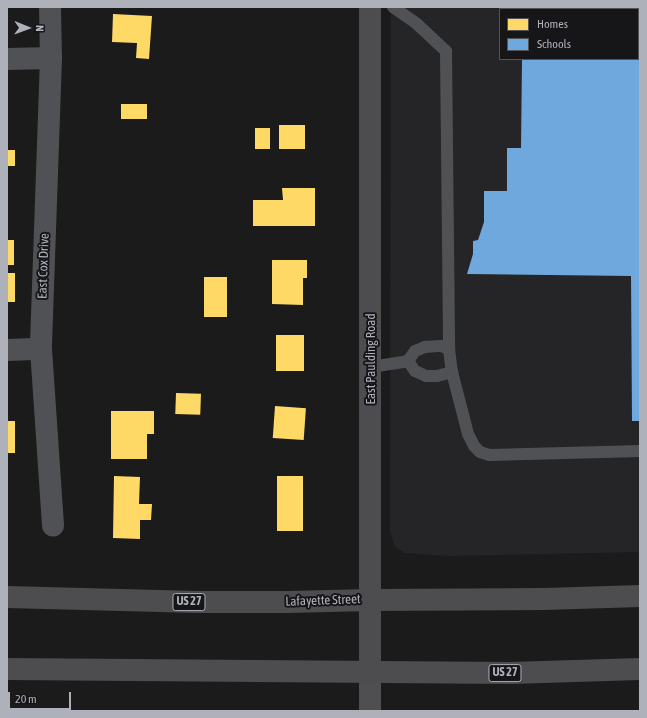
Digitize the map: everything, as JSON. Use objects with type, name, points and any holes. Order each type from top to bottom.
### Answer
[{"type":"main road","name":"East Paulding Road","points":[[370,7],[370,711]]},
{"type":"main road","name":"Lafayette Street","points":[[7,597],[197,602],[288,602],[544,599],[640,596]]},
{"type":"main road","name":"US 27","points":[[7,669],[370,673],[510,673],[640,669]]},
{"type":"street","name":"East Cox Drive","points":[[50,7],[51,58],[41,349],[53,526]]},
{"type":"street","points":[[7,59],[51,58]]},
{"type":"street","points":[[7,350],[41,349]]},
{"type":"lane","points":[[393,7],[417,24],[446,51],[449,349],[452,372],[468,434],[474,446],[480,452],[489,455],[640,451]]},
{"type":"lane","points":[[371,367],[408,361],[415,351],[425,347],[441,346],[449,349]]},
{"type":"lane","points":[[408,361],[415,371],[426,376],[437,376],[452,372]]},
{"type":"shaded area","points":[[391,7],[640,7],[640,552],[449,556],[405,553],[394,546],[390,530]]},
{"type":"building: Homes","points":[[113,14],[152,16],[149,59],[136,58],[137,43],[112,42]]},
{"type":"building: Homes","points":[[121,104],[147,104],[147,119],[121,119]]},
{"type":"building: Homes","points":[[279,125],[305,125],[305,149],[279,149]]},
{"type":"building: Homes","points":[[255,128],[270,128],[270,149],[255,149]]},
{"type":"building: Homes","points":[[7,150],[15,150],[15,166],[7,166]]},
{"type":"building: Homes","points":[[282,188],[315,188],[315,226],[253,226],[253,200],[283,200]]},
{"type":"building: Homes","points":[[7,240],[14,240],[14,265],[7,265]]},
{"type":"building: Homes","points":[[272,260],[307,260],[307,278],[303,278],[303,305],[272,304]]},
{"type":"building: Homes","points":[[7,273],[15,273],[15,302],[7,302]]},
{"type":"building: Homes","points":[[204,277],[227,277],[227,317],[204,317]]},
{"type":"building: Homes","points":[[276,335],[304,335],[304,371],[276,371]]},
{"type":"building: Homes","points":[[176,393],[201,394],[200,415],[175,414]]},
{"type":"building: Homes","points":[[275,406],[306,408],[304,440],[273,438]]},
{"type":"building: Homes","points":[[111,411],[154,411],[154,434],[147,434],[147,459],[111,459]]},
{"type":"building: Homes","points":[[7,421],[15,421],[15,453],[7,453]]},
{"type":"building: Homes","points":[[114,476],[140,477],[139,504],[152,504],[151,520],[140,520],[140,539],[113,538]]},
{"type":"building: Homes","points":[[277,476],[303,476],[303,531],[277,531]]},
{"type":"building: Schools","points":[[640,7],[640,421],[632,421],[631,276],[467,274],[473,254],[473,241],[478,240],[484,222],[484,191],[507,191],[507,148],[521,148],[522,60],[639,60],[639,8],[522,8]]}]
